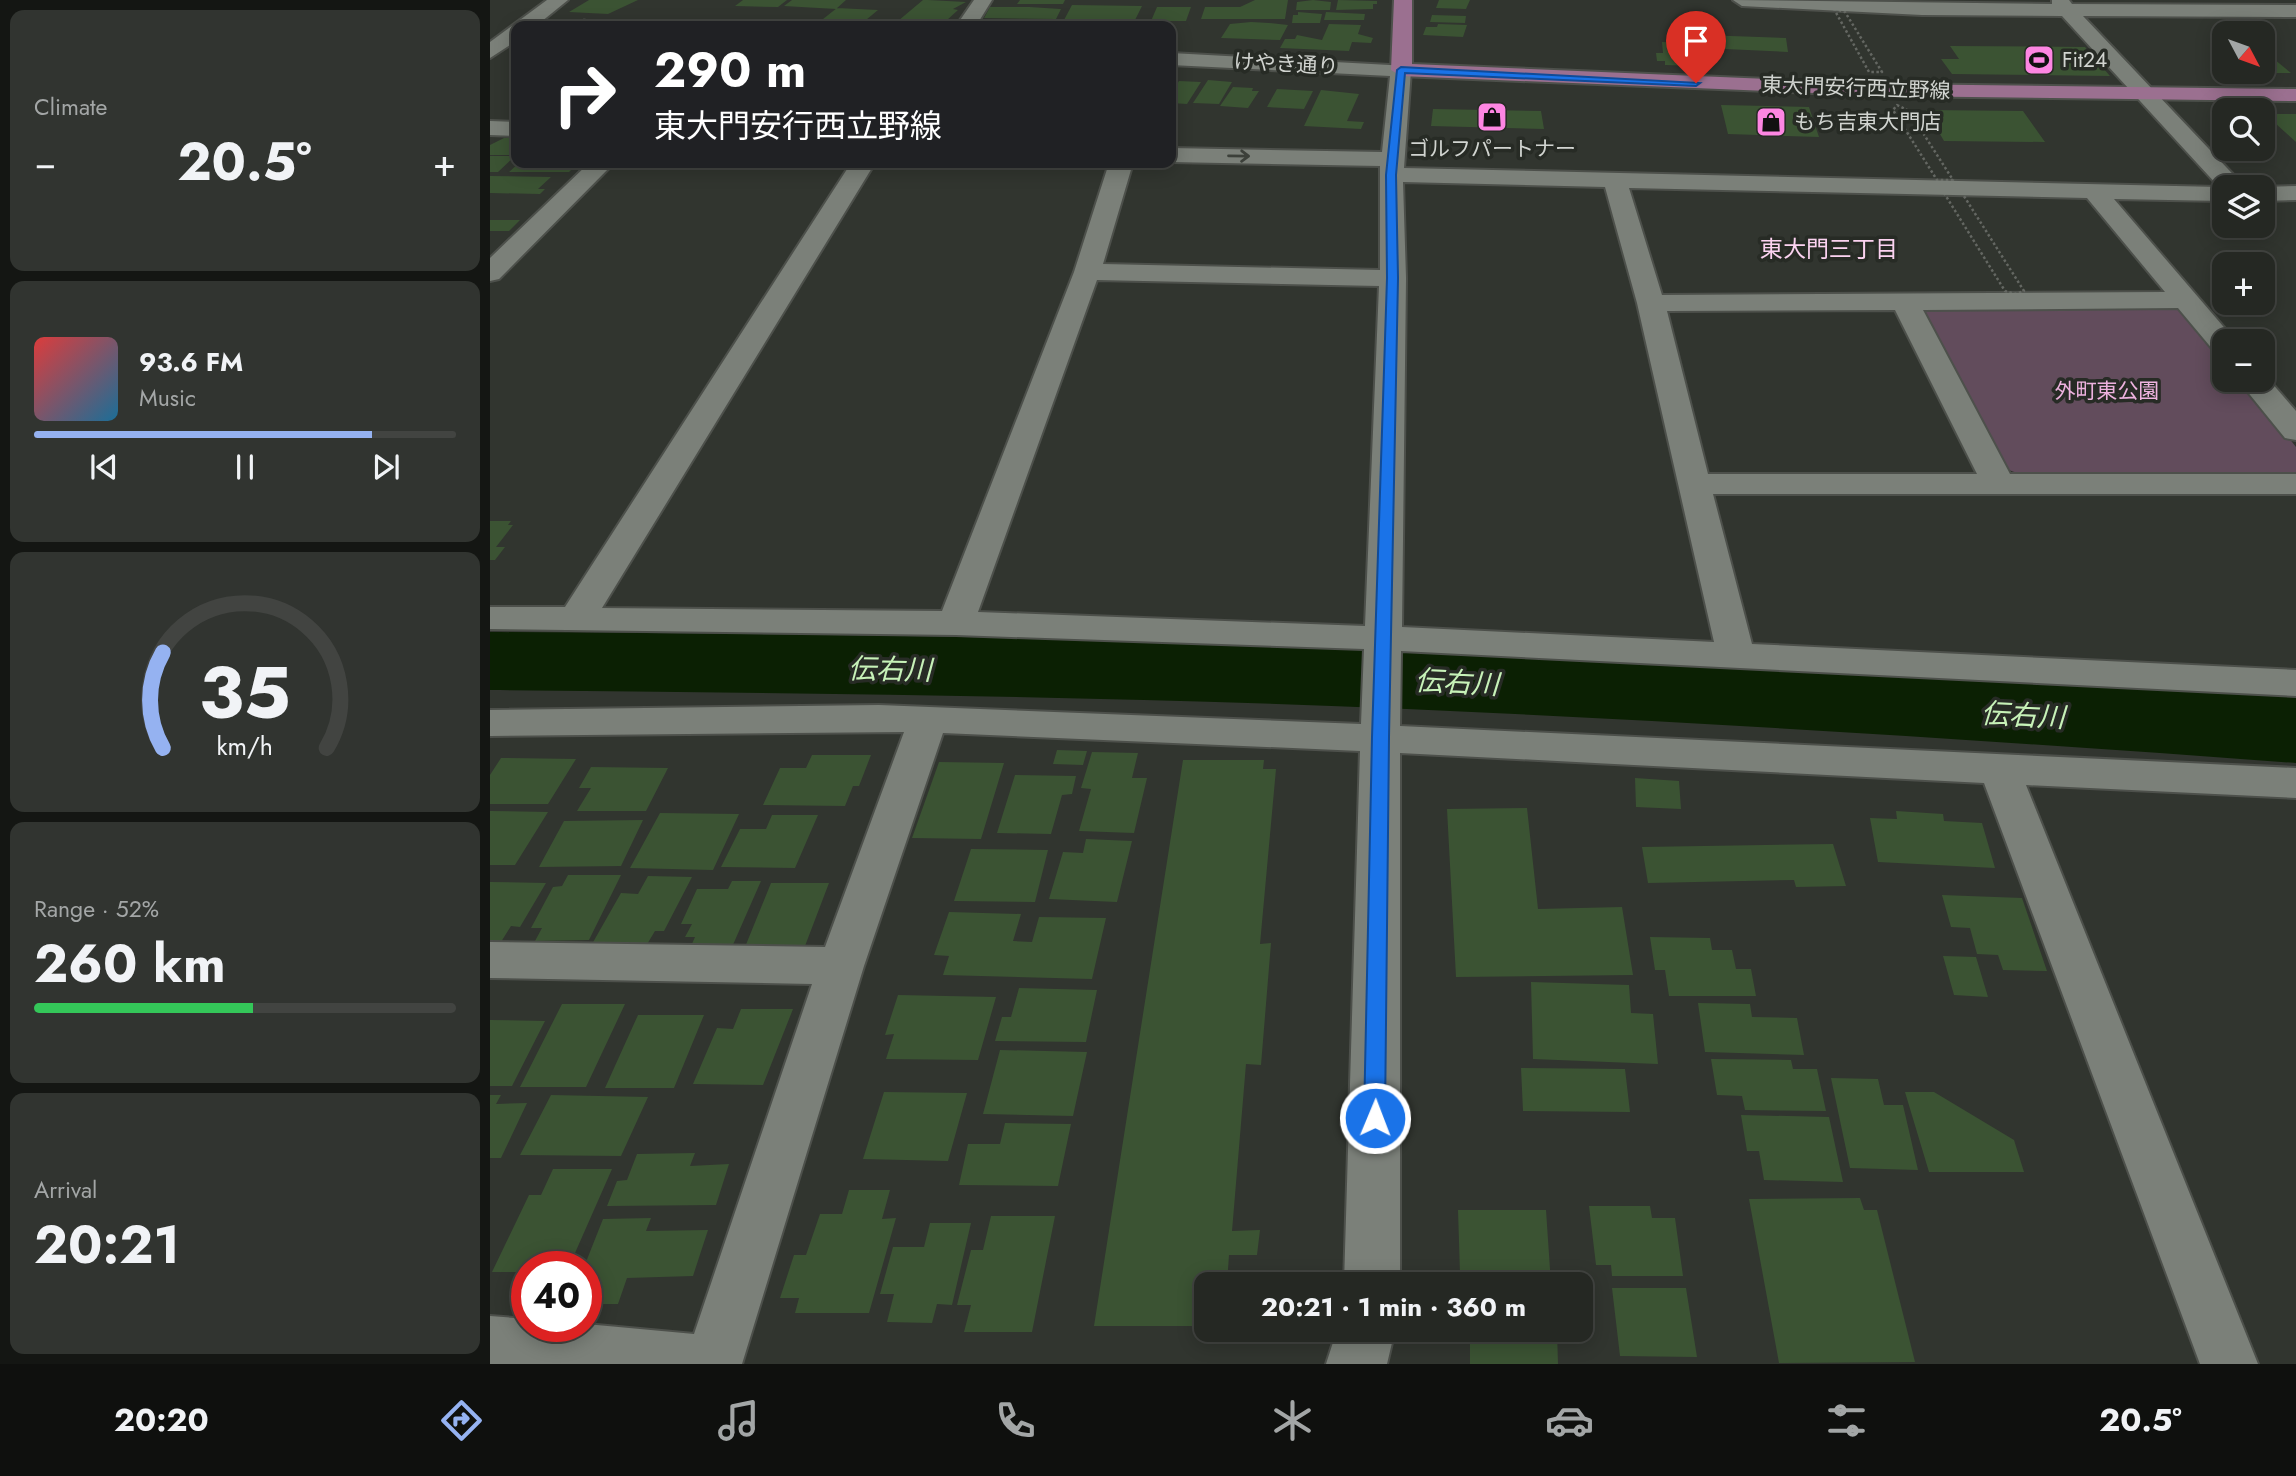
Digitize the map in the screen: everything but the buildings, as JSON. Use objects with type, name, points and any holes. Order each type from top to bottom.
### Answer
[{"type":"main road","points":[[1401,70],[1403,0]]},
{"type":"main road","name":"東大門安行西立野線","points":[[1401,70],[1887,90],[2296,95]]},
{"type":"street","points":[[531,21],[559,0]]},
{"type":"street","points":[[968,21],[983,0]]},
{"type":"street","points":[[1742,0],[2296,11]]},
{"type":"street","points":[[2065,6],[2222,175]]},
{"type":"street","points":[[490,25],[511,27]]},
{"type":"street","points":[[490,52],[511,36]]},
{"type":"street","name":"けやき通り","points":[[1176,59],[1401,70]]},
{"type":"street","points":[[1372,1272],[1381,724],[1393,278],[1392,167],[1401,70]]},
{"type":"street","points":[[490,128],[511,129]]},
{"type":"street","points":[[1176,155],[1615,180],[2212,194]]},
{"type":"street","points":[[490,273],[597,168]]},
{"type":"street","points":[[575,621],[860,168]]},
{"type":"street","points":[[956,623],[1087,272],[1119,168]]},
{"type":"street","points":[[1615,180],[1651,303],[1735,653]]},
{"type":"street","points":[[2094,191],[2212,330]]},
{"type":"street","points":[[2275,194],[2296,193]]},
{"type":"street","points":[[1087,272],[1393,278]]},
{"type":"street","points":[[1651,303],[2187,300]]},
{"type":"street","points":[[1905,302],[1999,485]]},
{"type":"street","points":[[2263,392],[2296,431]]},
{"type":"street","points":[[1695,484],[2296,484]]},
{"type":"street","points":[[490,618],[956,623],[1384,645],[1735,653],[2296,683]]},
{"type":"street","points":[[490,1344],[710,1364],[841,966],[928,719]]},
{"type":"street","points":[[492,726],[928,719],[1381,724],[2000,771],[2296,783]]},
{"type":"street","points":[[2000,771],[2229,1364]]},
{"type":"street","points":[[490,960],[841,966]]},
{"type":"street","points":[[1355,1364],[1363,1353],[1364,1342]]},
{"type":"path","points":[[1834,9],[1833,12],[1868,72],[1877,74]]},
{"type":"path","points":[[1897,105],[1909,111],[1953,180],[1946,181],[1937,180],[1893,110],[1897,105]]},
{"type":"path","points":[[1944,192],[1962,193],[2024,291],[2015,294],[2005,291],[1944,192]]},
{"type":"green space","name":"外町東公園","points":[[2172,307],[2190,313],[2212,341],[2212,392],[2252,392],[2296,447],[2296,475],[2017,473],[1998,466],[1918,310]]},
{"type":"waterway","name":"伝右川","points":[[490,661],[808,664],[1406,679],[2063,714],[2296,730]]},
{"type":"place","name":"Fit24","points":[[2039,60]]},
{"type":"place","name":"ゴルフパートナー","points":[[1492,117]]},
{"type":"place","name":"もち吉東大門店","points":[[1771,122]]},
{"type":"district","name":"東大門三丁目","points":[[1829,249]]},
{"type":"route","points":[[1375,1118],[1380,737],[1393,278],[1391,175],[1401,70],[1696,83]]}]
